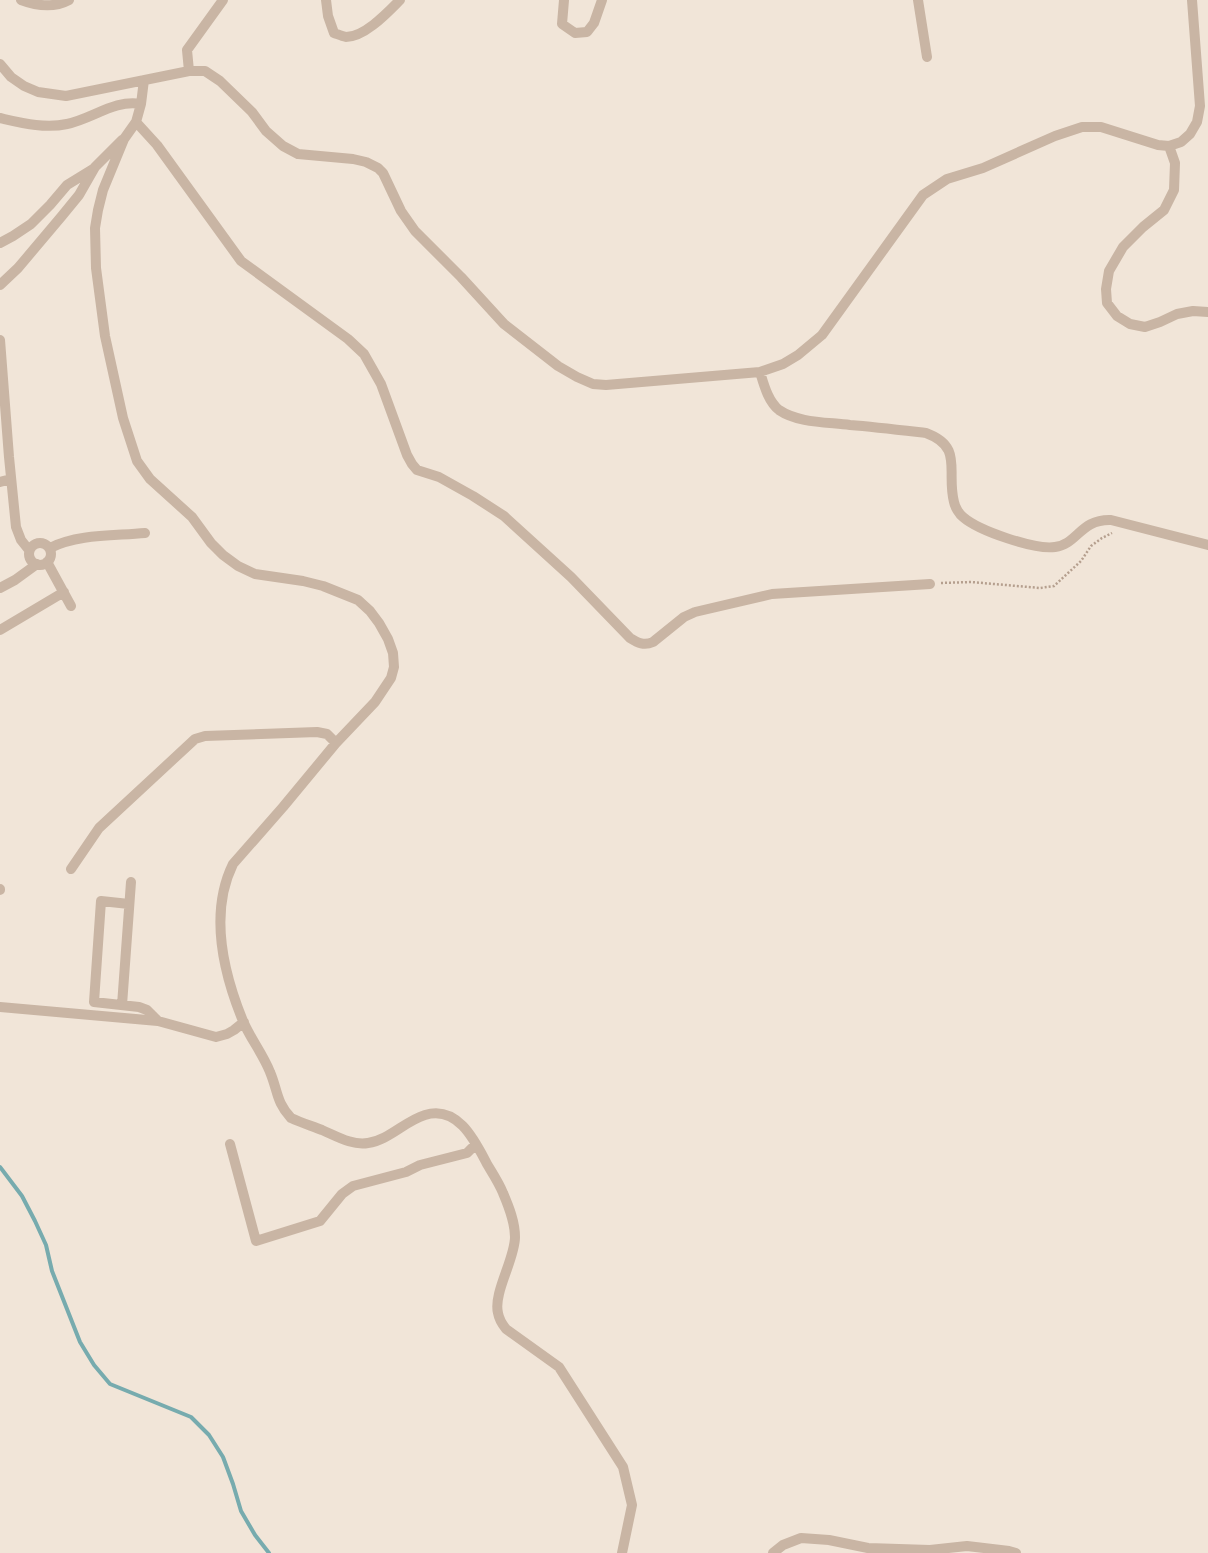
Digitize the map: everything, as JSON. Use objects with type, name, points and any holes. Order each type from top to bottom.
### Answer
[{"type":"street","points":[[21,0],[39,5],[50,6],[69,0]]},
{"type":"street","points":[[189,70],[187,50],[223,0]]},
{"type":"street","points":[[326,0],[328,16],[334,33],[346,37],[360,33],[378,22],[400,0]]},
{"type":"street","points":[[386,0],[390,10]]},
{"type":"street","points":[[564,0],[562,24],[575,33],[587,32],[594,23],[602,0]]},
{"type":"street","points":[[918,0],[927,58]]},
{"type":"street","points":[[0,64],[11,77],[24,86],[38,92],[66,96],[189,70],[205,71],[220,80],[252,112],[266,131],[283,146],[298,154],[353,159],[366,162],[378,168],[383,174],[401,211],[415,231],[461,277],[504,324],[558,366],[577,378],[593,384],[606,385],[760,372],[783,364],[798,355],[822,335],[923,195],[947,179],[983,168],[1055,136],[1082,127],[1101,127],[1140,138],[1158,145],[1169,146],[1181,142],[1190,134],[1197,122],[1200,106],[1192,0]]},
{"type":"street","points":[[0,243],[31,224],[68,185],[95,168],[124,139],[136,122],[141,104],[144,80]]},
{"type":"street","points":[[0,118],[48,126],[78,121],[113,107],[133,103],[141,104]]},
{"type":"street","points":[[136,122],[157,145],[241,260],[348,339],[364,354],[381,384],[407,455],[416,470],[439,477],[473,496],[504,516],[571,577],[630,638],[642,644],[648,645],[684,617],[695,612],[772,594],[930,584]]},
{"type":"street","points":[[124,139],[103,190],[98,210],[95,228],[96,268],[105,336],[123,418],[133,451],[142,470],[184,509],[223,555],[238,566],[255,574],[303,581],[323,586],[358,600],[370,611],[379,623],[388,639],[393,653],[394,667],[391,678],[375,702],[336,743],[233,864],[227,875],[222,900],[222,948],[228,978],[244,1022],[270,1072],[278,1100],[284,1110],[292,1118],[354,1142],[368,1144],[381,1139],[425,1114],[437,1113],[448,1116],[460,1122],[469,1132],[502,1191],[510,1208],[514,1225],[515,1238],[512,1253],[498,1301],[497,1311],[500,1320],[506,1329],[559,1367],[624,1467],[632,1505],[622,1553]]},
{"type":"street","points":[[1169,146],[1175,163],[1174,190],[1164,210],[1143,226],[1123,247],[1109,271],[1106,289],[1107,303],[1117,316],[1130,324],[1145,327],[1177,314],[1193,311],[1208,312]]},
{"type":"street","points":[[0,285],[18,268],[79,195],[95,168]]},
{"type":"street","points":[[0,340],[16,526],[21,540],[29,550],[30,559],[37,564],[44,564],[51,556],[50,548],[43,543],[39,542],[29,550]]},
{"type":"street","points":[[760,372],[770,399],[777,409],[786,414],[817,421],[926,433],[936,437],[943,442],[951,456],[954,503],[963,517],[988,531],[1018,541],[1040,546],[1055,547],[1064,544],[1092,522],[1111,520],[1208,545]]},
{"type":"street","points":[[0,482],[11,479]]},
{"type":"street","points":[[50,548],[63,542],[76,539],[145,533]]},
{"type":"street","points":[[47,562],[71,606]]},
{"type":"street","points":[[0,588],[15,580],[37,564]]},
{"type":"street","points":[[0,630],[64,592]]},
{"type":"street","points":[[71,869],[99,828],[195,739],[205,736],[317,732],[327,734],[336,743]]},
{"type":"street","points":[[122,1005],[131,882]]},
{"type":"street","points":[[129,904],[101,901],[94,1002],[139,1007],[147,1010],[158,1021]]},
{"type":"street","points":[[0,1007],[158,1021],[216,1037],[227,1034],[244,1022]]},
{"type":"street","points":[[230,1144],[256,1241],[320,1221],[342,1194],[353,1186],[406,1172],[420,1165],[467,1153],[476,1144]]},
{"type":"street","points":[[773,1553],[783,1545],[801,1538],[829,1540],[868,1548],[930,1550],[967,1546],[1016,1553]]},
{"type":"path","points":[[930,584],[971,582],[1040,588],[1054,586],[1081,561],[1091,546],[1116,530]]},
{"type":"waterway","points":[[0,1167],[22,1196],[35,1221],[46,1245],[52,1271],[80,1342],[94,1365],[110,1384],[191,1417],[209,1435],[223,1457],[241,1511],[255,1535],[269,1553]]}]
